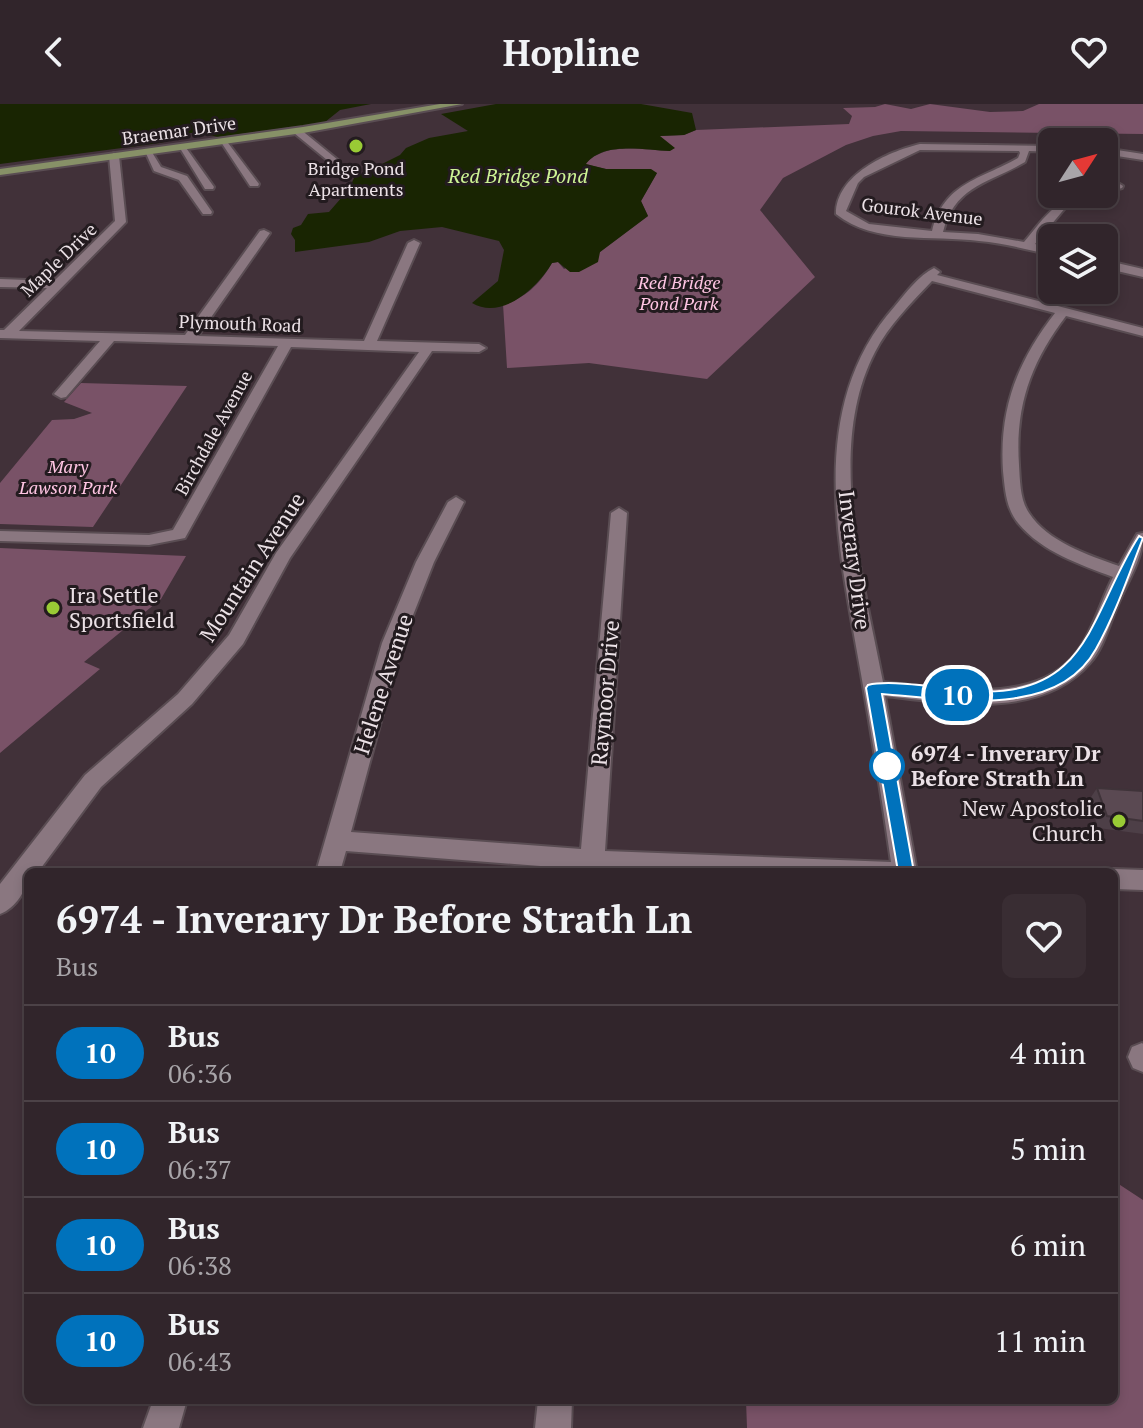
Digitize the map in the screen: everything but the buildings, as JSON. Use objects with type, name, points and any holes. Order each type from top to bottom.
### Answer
[{"type":"main road","name":"Braemar Drive","points":[[0,172],[297,131],[457,104]]},
{"type":"street","points":[[297,131],[335,162]]},
{"type":"street","points":[[222,141],[254,184]]},
{"type":"street","name":"Gourok Avenue","points":[[1038,149],[932,146],[907,150],[860,175],[853,182],[840,212],[845,219],[863,226],[937,233],[1038,249]]},
{"type":"street","points":[[181,147],[209,187]]},
{"type":"street","points":[[937,233],[939,215],[954,196],[975,182],[1022,160],[1025,153],[1022,148]]},
{"type":"street","points":[[147,151],[157,169],[183,178],[207,212]]},
{"type":"street","points":[[1118,153],[1143,157]]},
{"type":"street","name":"Maple Drive","points":[[4,334],[60,285],[121,222],[114,156]]},
{"type":"street","points":[[1027,246],[1060,208]]},
{"type":"street","points":[[188,340],[264,233]]},
{"type":"street","points":[[369,345],[414,243]]},
{"type":"street","points":[[1118,267],[1143,273]]},
{"type":"street","name":"Inverary Drive","points":[[902,868],[851,561],[844,475],[849,404],[874,341],[908,295],[932,274],[1063,312]]},
{"type":"street","points":[[0,283],[60,285]]},
{"type":"street","points":[[1123,574],[1073,556],[1051,543],[1024,518],[1014,499],[1009,445],[1011,404],[1034,348],[1063,312],[1143,332]]},
{"type":"street","name":"Plymouth Road","points":[[4,334],[479,348]]},
{"type":"street","points":[[61,394],[110,338]]},
{"type":"street","name":"Birchdale Avenue","points":[[0,536],[149,540],[172,537],[184,528],[286,344]]},
{"type":"street","name":"Mountain Avenue","points":[[27,868],[93,781],[185,699],[236,639],[282,557],[409,378],[426,352],[423,348]]},
{"type":"street","name":"Helene Avenue","points":[[329,868],[392,643],[425,562],[456,502]]},
{"type":"street","name":"Raymoor Drive","points":[[591,866],[619,513]]},
{"type":"street","points":[[874,688],[988,697],[1041,687],[1060,677],[1083,658],[1143,538]]},
{"type":"street","points":[[337,841],[591,866],[695,868]]},
{"type":"street","name":"Mountain Avenue","points":[[0,903],[24,872]]},
{"type":"street","points":[[1118,879],[1143,880]]},
{"type":"street","points":[[161,1428],[169,1404]]},
{"type":"street","points":[[553,1428],[555,1404]]},
{"type":"green space","name":"Red Bridge Pond Park","points":[[885,104],[911,109],[930,104],[990,112],[1023,111],[1039,104],[1143,104],[1143,134],[1118,134],[1118,128],[1038,128],[1038,133],[901,131],[846,145],[783,178],[760,210],[815,277],[707,379],[589,363],[507,368],[503,304],[532,289],[552,263],[558,262],[564,269],[600,252],[648,216],[641,201],[657,173],[585,164],[594,157],[625,148],[670,151],[659,136],[684,135],[696,130],[849,124],[852,116],[843,108]]},
{"type":"green space","name":"Mary Lawson Park","points":[[81,383],[187,386],[93,527],[0,524],[0,483],[52,420],[74,419],[92,413],[64,402]]},
{"type":"green space","points":[[0,548],[186,556],[161,599],[84,662],[100,669],[0,753]]},
{"type":"green space","points":[[1118,1184],[1143,1200],[1143,1428],[747,1428],[746,1404],[1118,1404]]},
{"type":"water","points":[[0,104],[371,104],[340,110],[325,122],[307,125],[218,137],[198,132],[178,135],[174,140],[160,143],[0,164]]},
{"type":"water","name":"Red Bridge Pond","points":[[496,104],[641,104],[692,113],[696,130],[684,135],[660,136],[675,148],[670,151],[625,148],[593,157],[586,164],[606,169],[651,169],[657,173],[641,201],[648,216],[600,252],[598,262],[579,272],[570,272],[558,262],[552,263],[538,282],[507,305],[495,308],[472,303],[498,281],[504,250],[499,241],[442,227],[400,231],[369,242],[295,252],[295,240],[291,234],[293,228],[301,225],[308,214],[329,212],[349,189],[354,178],[429,138],[468,131],[441,114]]},
{"type":"bus line","name":"10","points":[[904,868],[874,688],[988,697],[1027,691],[1060,677],[1076,666],[1089,648],[1143,538]]},
{"type":"place","name":"Bridge Pond Apartments","points":[[356,146]]},
{"type":"place","name":"Ira Settle Sportsfield","points":[[53,608]]},
{"type":"place","name":"6974 - Inverary Dr Before Strath Ln","points":[[887,766]]},
{"type":"place","name":"New Apostolic Church","points":[[1119,821]]}]
